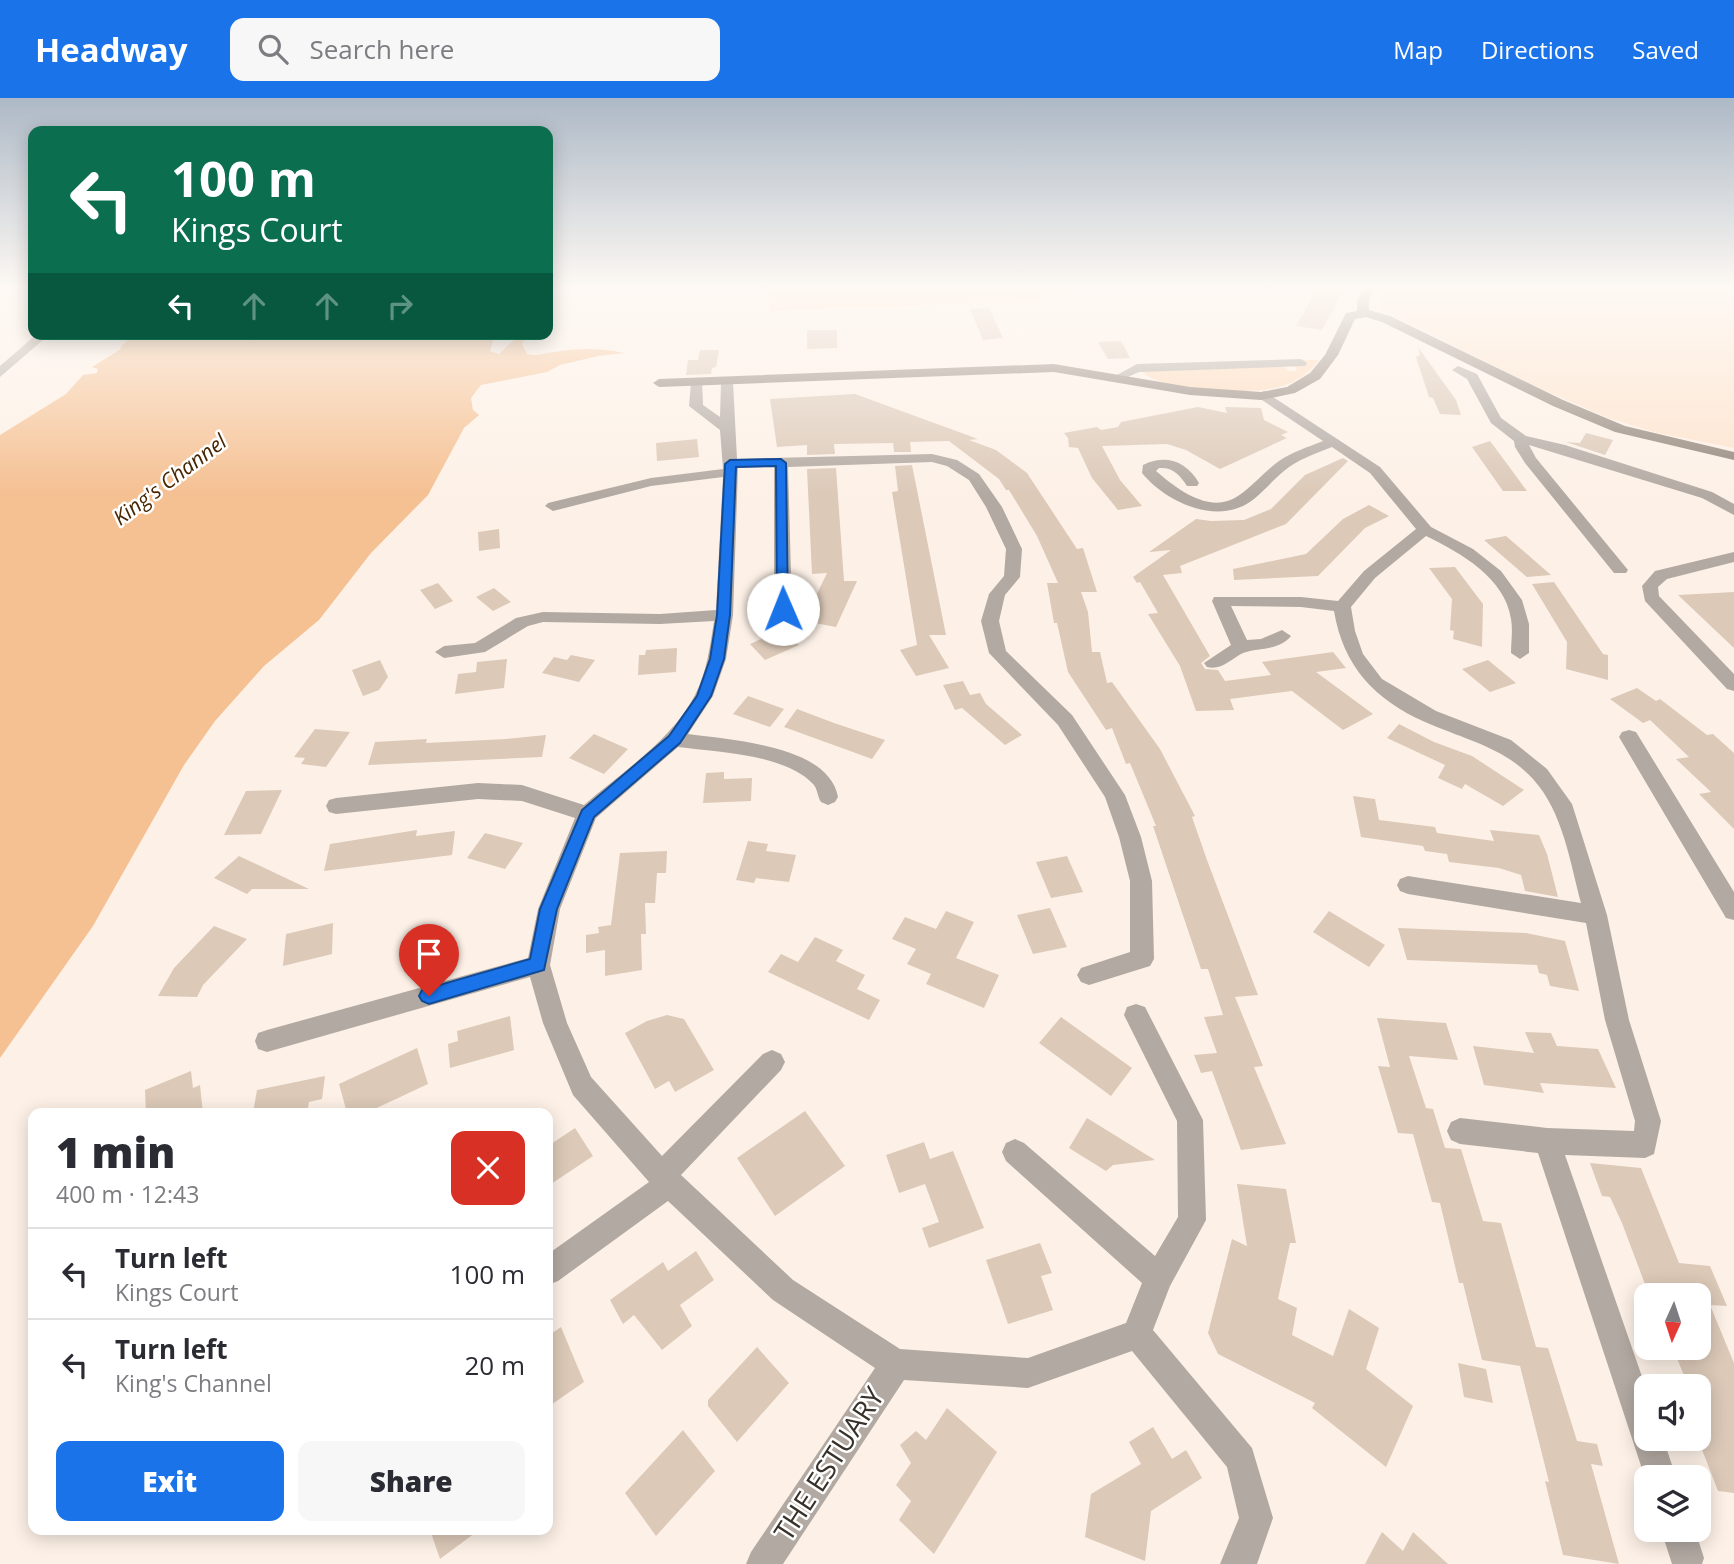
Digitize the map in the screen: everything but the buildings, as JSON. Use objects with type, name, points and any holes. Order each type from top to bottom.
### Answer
[{"type":"street","points":[[0,373],[16,358]]},
{"type":"street","points":[[659,383],[1025,368],[1077,369],[1206,393],[1264,395],[1294,388],[1316,375],[1330,358]]},
{"type":"street","points":[[1468,358],[1558,403],[1620,429],[1734,456]]},
{"type":"street","points":[[1121,376],[1137,368],[1301,363]]},
{"type":"street","points":[[1458,370],[1472,377],[1496,420],[1521,439],[1688,488],[1734,510]]},
{"type":"street","points":[[666,1180],[582,1086],[555,1023],[538,965],[549,909],[587,814],[674,739],[704,696],[717,659],[724,615],[731,468],[727,428],[727,382]]},
{"type":"street","points":[[697,383],[696,406],[727,428]]},
{"type":"street","points":[[1264,395],[1375,470],[1425,530],[1444,538],[1473,557],[1501,582],[1520,615],[1520,653]]},
{"type":"street","points":[[1521,439],[1530,460],[1619,570]]},
{"type":"street","points":[[1192,483],[1185,469],[1181,467],[1158,463],[1148,468],[1149,473],[1164,486],[1188,500],[1213,506],[1226,505],[1237,503],[1286,462],[1334,442]]},
{"type":"street","points":[[553,506],[651,482],[731,468],[781,463],[932,458],[952,463],[974,477],[995,507],[1014,549],[1012,577],[997,594],[990,621],[998,653],[1065,720],[1115,795],[1130,837],[1141,881],[1142,959],[1089,975]]},
{"type":"street","points":[[781,463],[783,609]]},
{"type":"street","points":[[1425,530],[1388,556],[1357,585],[1342,607],[1346,631],[1355,655],[1376,683],[1419,711],[1504,744],[1540,774],[1565,810],[1596,915],[1617,1020],[1648,1121],[1644,1145],[1547,1141],[1460,1131]]},
{"type":"street","points":[[1734,557],[1661,575],[1650,586],[1651,597],[1734,685]]},
{"type":"street","points":[[1241,647],[1220,601],[1301,602],[1342,607]]},
{"type":"street","points":[[444,652],[479,648],[522,622],[543,617],[660,620],[724,615]]},
{"type":"street","points":[[1213,663],[1241,647],[1265,644],[1282,636]]},
{"type":"street","points":[[1629,737],[1734,911]]},
{"type":"street","points":[[674,739],[770,756],[802,766],[820,778],[826,786],[828,797]]},
{"type":"street","points":[[336,806],[478,791],[522,793],[587,814]]},
{"type":"street","points":[[1408,885],[1596,915]]},
{"type":"street","points":[[267,1041],[538,965]]},
{"type":"street","points":[[1136,1015],[1190,1120],[1192,1220],[1158,1278],[1137,1334],[1241,1459],[1256,1518],[1242,1559],[1237,1564]]},
{"type":"street","points":[[553,1267],[666,1180],[772,1062]]},
{"type":"street","points":[[1547,1141],[1634,1399]]},
{"type":"street","points":[[1015,1152],[1158,1278]]},
{"type":"street","name":"THE ESTUARY","points":[[666,1180],[783,1290],[896,1364],[1028,1373],[1137,1334]]},
{"type":"street","name":"THE ESTUARY","points":[[763,1564],[896,1364]]},
{"type":"shaded area","points":[[1479,358],[1734,358],[1734,448],[1654,432],[1606,417]]},
{"type":"shaded area","points":[[1302,360],[1319,360],[1303,376],[1290,383],[1257,390],[1222,391],[1182,387],[1151,378],[1142,371],[1284,366],[1288,371],[1297,371],[1295,366],[1305,366]]},
{"type":"water","name":"King's Channel","points":[[106,358],[588,358],[560,365],[547,372],[481,385],[471,398],[473,410],[479,415],[464,428],[428,495],[371,553],[319,620],[264,666],[215,721],[184,765],[93,926],[0,1058],[0,435],[66,394],[83,375],[97,373],[98,369],[92,367]]},
{"type":"route","points":[[429,996],[538,965],[549,909],[587,814],[674,739],[704,696],[717,659],[724,615],[730,464],[781,463],[783,609]]}]
